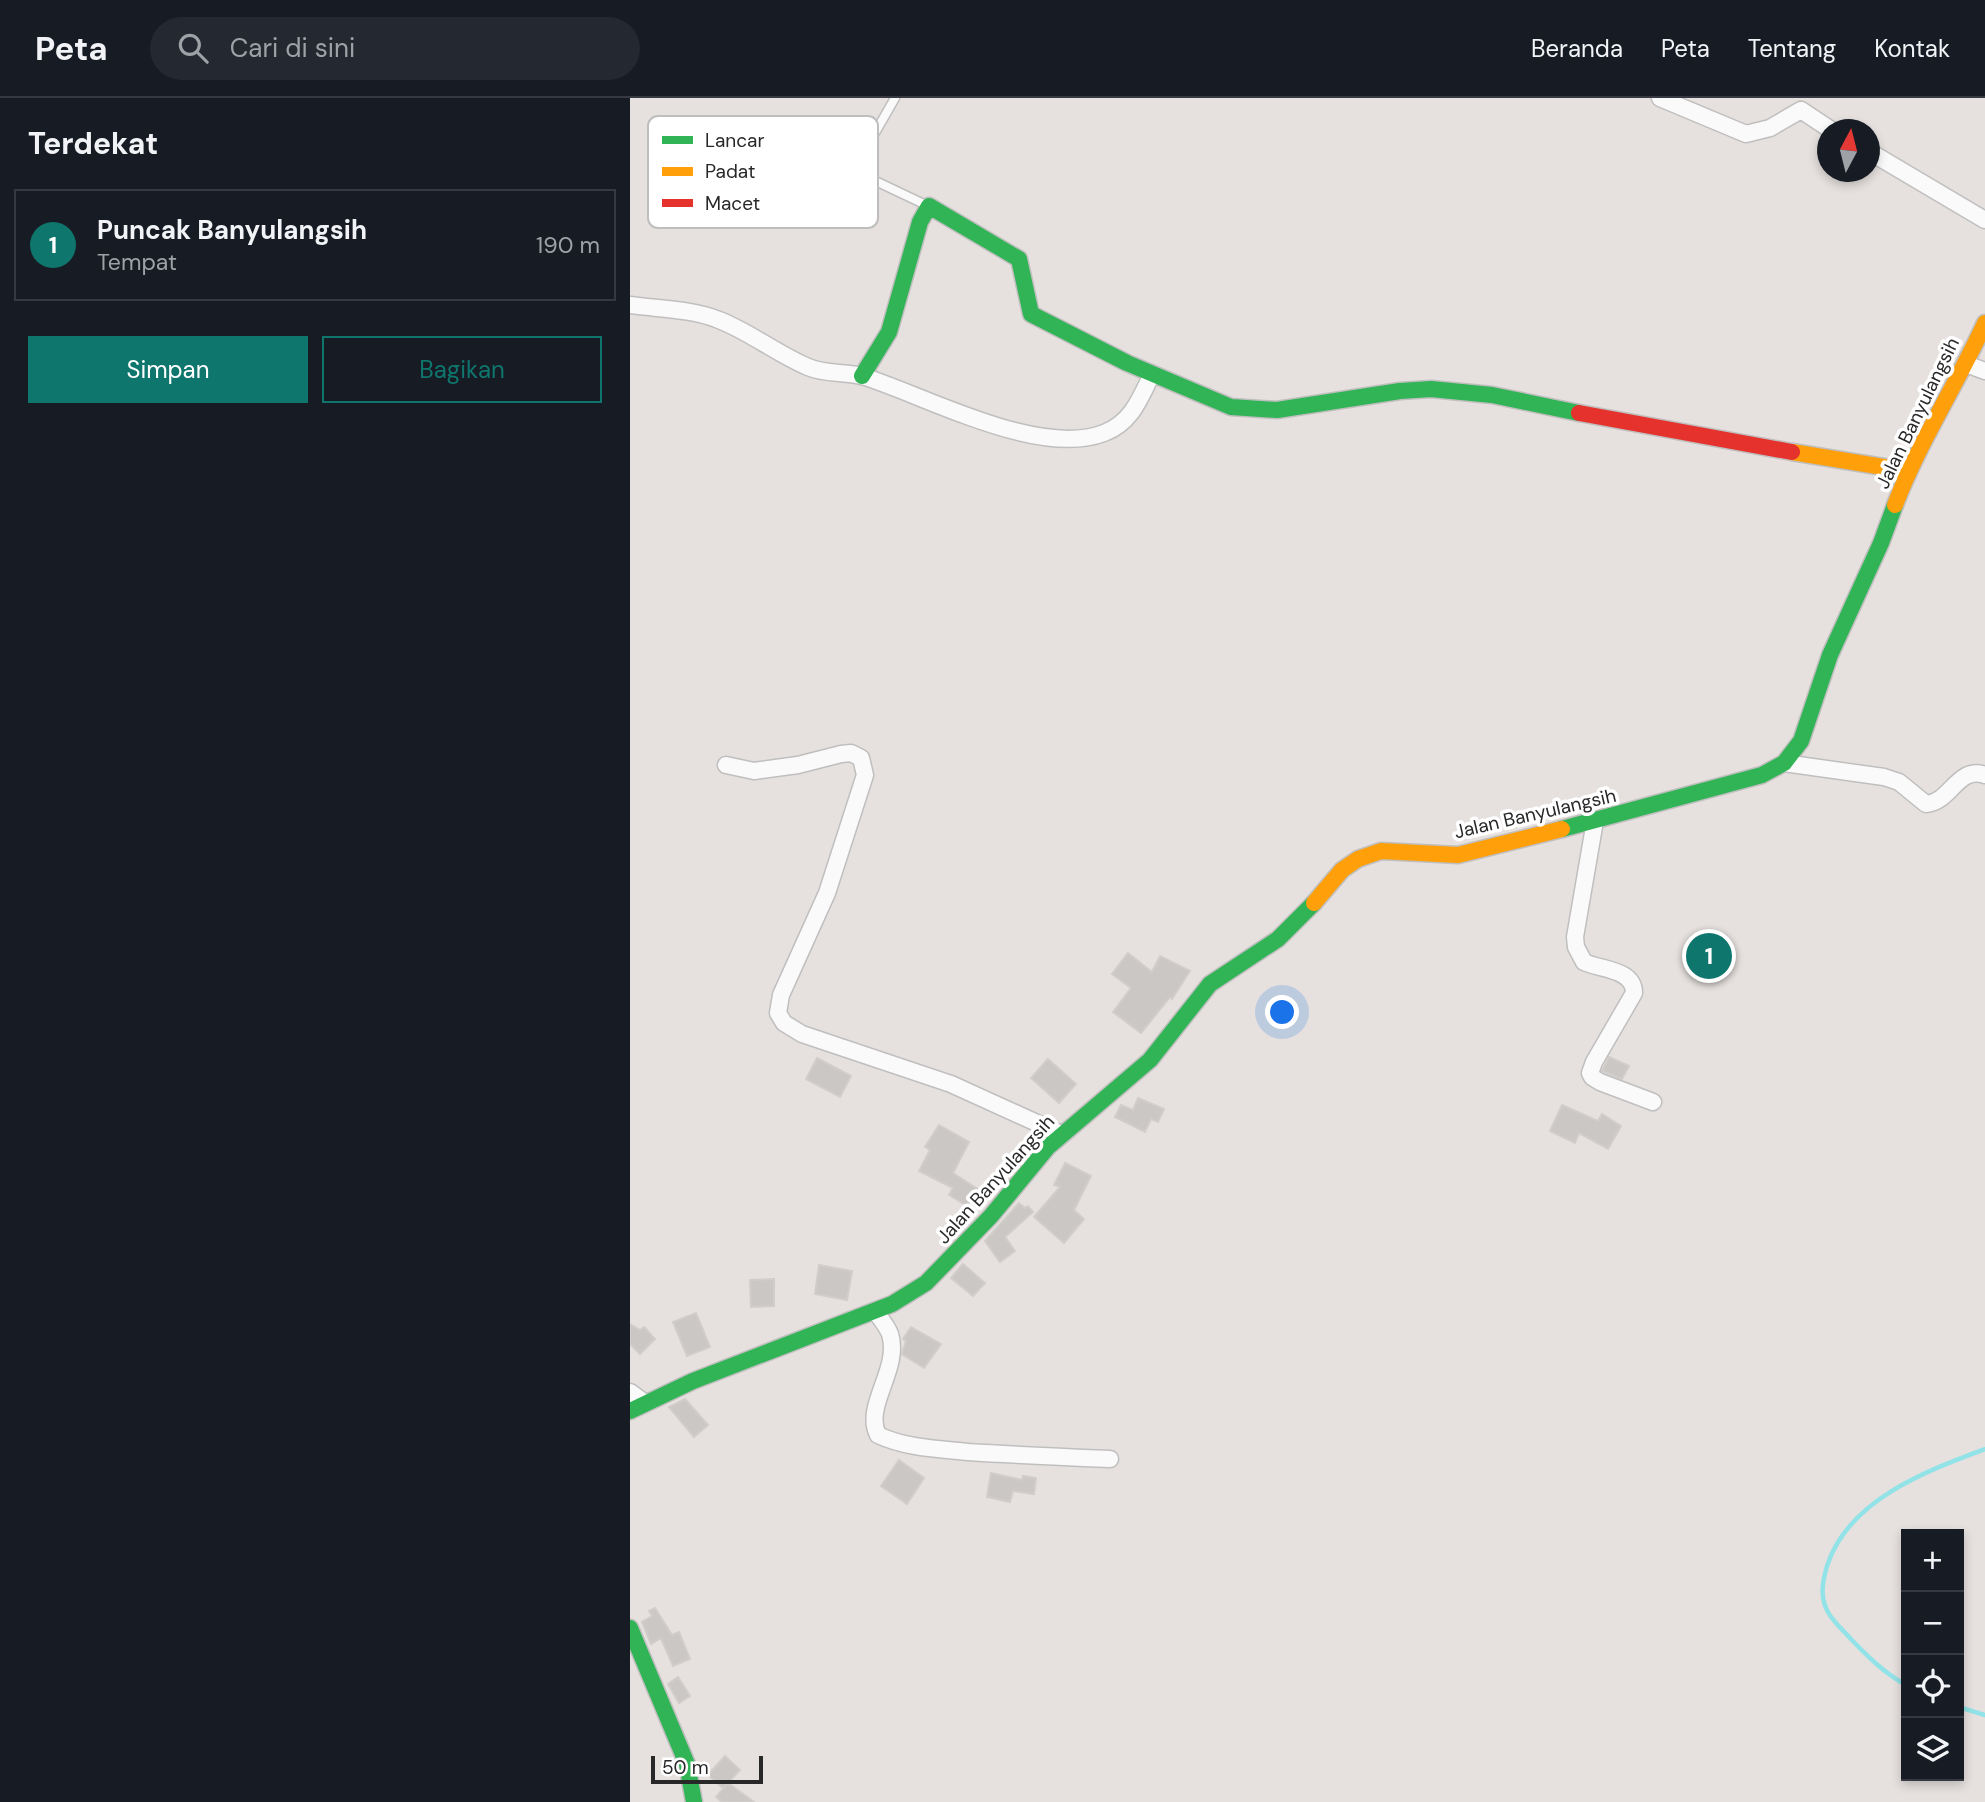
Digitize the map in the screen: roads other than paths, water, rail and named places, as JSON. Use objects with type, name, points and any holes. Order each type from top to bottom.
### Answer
[{"type":"street","points":[[1660,98],[1746,134],[1770,128],[1803,104],[1819,119]]},
{"type":"street","points":[[1880,158],[1985,220]]},
{"type":"street","points":[[862,376],[889,332],[920,222],[929,206],[1019,259],[1025,272],[1024,300],[1031,314],[1152,374],[1231,407],[1277,410],[1431,388],[1492,396],[1634,425],[1908,471]]},
{"type":"street","points":[[630,305],[698,314],[719,320],[809,368],[862,376],[993,424],[1044,438],[1073,439],[1101,434],[1121,425],[1136,408],[1152,374]]},
{"type":"street","name":"Jalan Banyulangsih","points":[[637,1407],[717,1371],[874,1311],[912,1293],[938,1272],[991,1216],[1037,1158],[1061,1134],[1150,1060],[1210,984],[1278,939],[1342,870],[1358,859],[1394,851],[1458,855],[1762,775],[1784,763],[1807,727],[1830,655],[1881,543],[1908,471],[1985,323]]},
{"type":"street","points":[[1966,364],[1985,371]]},
{"type":"street","points":[[726,765],[754,771],[798,765],[851,753],[861,758],[865,775],[827,894],[781,995],[778,1013],[785,1023],[802,1034],[951,1084],[1061,1134]]},
{"type":"street","points":[[1784,763],[1884,777],[1899,782],[1926,804],[1938,801],[1966,775],[1985,775]]},
{"type":"street","points":[[1595,821],[1575,937],[1576,947],[1584,962],[1628,978],[1634,985],[1634,993],[1590,1073],[1600,1082],[1653,1102]]},
{"type":"street","points":[[874,1311],[889,1331],[892,1345],[891,1362],[874,1415],[877,1435],[900,1444],[1007,1456],[1110,1459]]},
{"type":"street","points":[[630,1392],[637,1407]]},
{"type":"street","points":[[630,1628],[687,1764],[694,1802]]},
{"type":"lane","points":[[878,128],[895,98]]},
{"type":"lane","points":[[878,182],[929,206]]},
{"type":"waterway","points":[[1901,1682],[1855,1644],[1830,1616],[1824,1603],[1823,1592],[1827,1566],[1837,1543],[1852,1523],[1871,1506],[1915,1478],[1985,1449]]},
{"type":"waterway","points":[[1964,1709],[1985,1715]]},
{"type":"place","name":"Puncak Banyulangsih","points":[[1709,956]]}]
